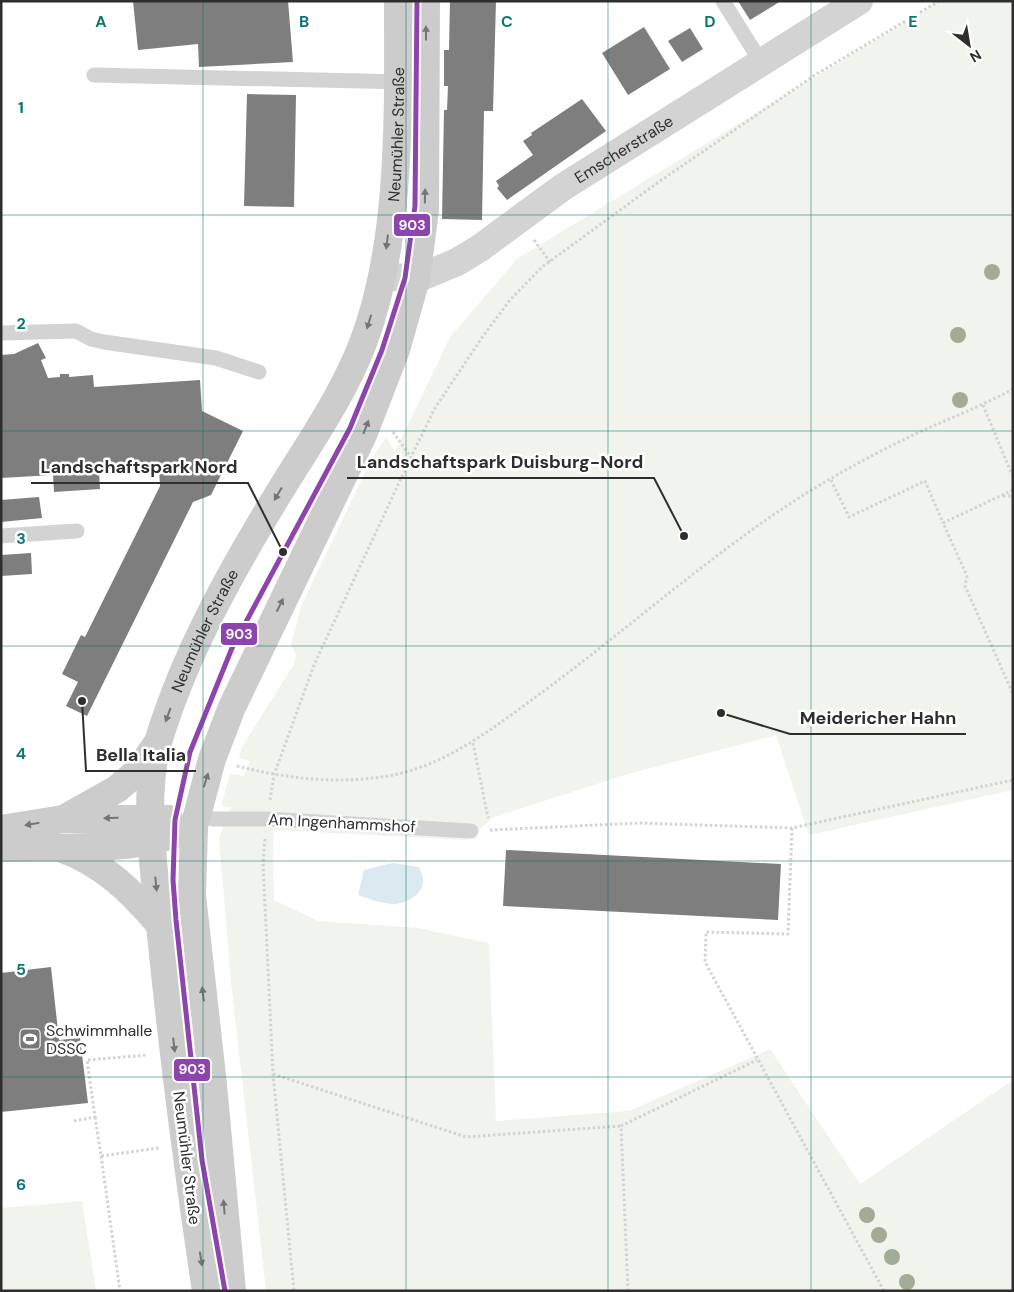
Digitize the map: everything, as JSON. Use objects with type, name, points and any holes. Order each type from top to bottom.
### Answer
[{"type":"main road","name":"Neumühler Straße","points":[[206,1291],[186,1164],[160,925],[152,829],[152,784],[158,741],[199,637],[254,534],[334,400],[363,344],[383,276],[393,195],[398,82],[398,1]]},
{"type":"main road","name":"Neumühler Straße","points":[[232,1291],[192,895],[212,759],[232,707],[363,434],[396,350],[416,279],[425,210],[426,1]]},
{"type":"main road","points":[[64,819],[117,789],[138,771],[158,741]]},
{"type":"main road","points":[[1,829],[64,819],[152,829]]},
{"type":"main road","points":[[1,848],[110,845],[175,820],[203,823]]},
{"type":"main road","points":[[56,846],[81,855],[104,870],[133,894],[160,925]]},
{"type":"street","name":"Emscherstraße","points":[[383,276],[416,279],[437,272],[480,248],[563,187],[859,1]]},
{"type":"lane","points":[[723,1],[761,62]]},
{"type":"lane","points":[[94,75],[426,82]]},
{"type":"lane","points":[[1,333],[76,331],[91,339],[104,342],[216,358],[259,372]]},
{"type":"lane","points":[[1,536],[77,531]]},
{"type":"lane","name":"Am Ingenhammshof","points":[[203,823],[267,819],[472,831]]},
{"type":"path","points":[[294,1291],[272,1074],[263,863],[274,775],[314,665],[435,408],[483,336],[510,300],[542,267],[660,181],[815,75],[939,1]]},
{"type":"path","points":[[228,764],[274,775],[366,778],[394,775],[431,763],[472,743],[589,658],[731,545],[780,510],[911,436],[983,405],[1013,389]]},
{"type":"path","points":[[983,405],[1013,477]]},
{"type":"path","points":[[832,480],[849,517],[925,481],[967,576],[966,586],[1013,694]]},
{"type":"path","points":[[943,523],[1013,490]]},
{"type":"path","points":[[1001,496],[1013,496]]},
{"type":"path","points":[[472,743],[490,830]]},
{"type":"path","points":[[472,831],[640,823],[792,828],[1013,780]]},
{"type":"path","points":[[792,828],[788,934],[706,932],[705,962],[884,1291]]},
{"type":"path","points":[[120,1291],[87,1060],[175,1052]]},
{"type":"path","points":[[272,1074],[466,1137],[621,1126],[757,1060]]},
{"type":"path","points":[[74,1121],[95,1117]]},
{"type":"path","points":[[621,1126],[628,1291]]},
{"type":"path","points":[[101,1156],[161,1147]]},
{"type":"shaded area","points":[[940,1],[1013,1],[1013,790],[809,835],[776,735],[628,774],[494,817],[467,840],[273,830],[274,900],[318,921],[418,928],[489,943],[496,1121],[629,1111],[770,1049],[860,1184],[1013,1080],[1013,1291],[266,1291],[231,982],[219,838],[231,807],[221,806],[230,774],[244,776],[250,761],[239,758],[242,747],[294,664],[296,656],[291,643],[302,604],[372,458],[386,437],[395,452],[450,337],[517,259]]},
{"type":"shaded area","points":[[393,863],[419,867],[423,877],[423,884],[414,897],[398,904],[393,904],[358,895],[364,870]]},
{"type":"shaded area","points":[[82,1201],[96,1291],[1,1291],[1,1208]]},
{"type":"building","points":[[133,1],[288,1],[293,62],[199,67],[198,44],[138,50]]},
{"type":"building","points":[[450,1],[496,1],[493,111],[484,111],[482,220],[442,219],[444,110],[447,110],[448,86],[444,86],[444,50],[449,50]]},
{"type":"building","points":[[738,1],[781,1],[750,20]]},
{"type":"building","points":[[644,27],[670,69],[628,95],[602,53]]},
{"type":"building","points":[[690,28],[703,49],[682,62],[668,41]]},
{"type":"building","points":[[247,94],[296,95],[294,207],[244,206]]},
{"type":"building","points":[[582,99],[606,131],[507,200],[497,188],[499,186],[496,181],[533,155],[523,141],[532,135],[531,133]]},
{"type":"building","points":[[38,343],[46,358],[41,360],[48,378],[60,377],[60,374],[69,374],[69,377],[93,375],[94,387],[200,380],[202,411],[243,431],[211,495],[193,502],[87,716],[66,706],[78,682],[62,674],[81,635],[85,637],[160,486],[159,469],[99,472],[100,489],[54,492],[53,475],[1,478],[1,355],[14,354]]},
{"type":"building","points":[[39,497],[42,518],[1,522],[1,500]]},
{"type":"building","points":[[31,553],[32,574],[1,576],[1,555]]},
{"type":"building","points":[[506,850],[781,864],[778,920],[503,906]]},
{"type":"building","name":"Schwimmhalle DSSC","points":[[51,967],[59,1040],[80,1038],[88,1103],[1,1112],[1,973]]},
{"type":"transit line","name":"903","points":[[225,1291],[202,1160],[176,920],[173,880],[175,820],[190,752],[232,648],[350,428],[382,350],[405,278],[415,206],[417,1]]},
{"type":"place","name":"Landschaftspark Duisburg-Nord","points":[[684,536]]},
{"type":"place","name":"Landschaftspark Nord","points":[[283,552]]},
{"type":"place","name":"Bella Italia","points":[[82,701]]},
{"type":"place","name":"Meidericher Hahn","points":[[721,713]]},
{"type":"place","name":"Schwimmhalle DSSC","points":[[30,1039]]}]
